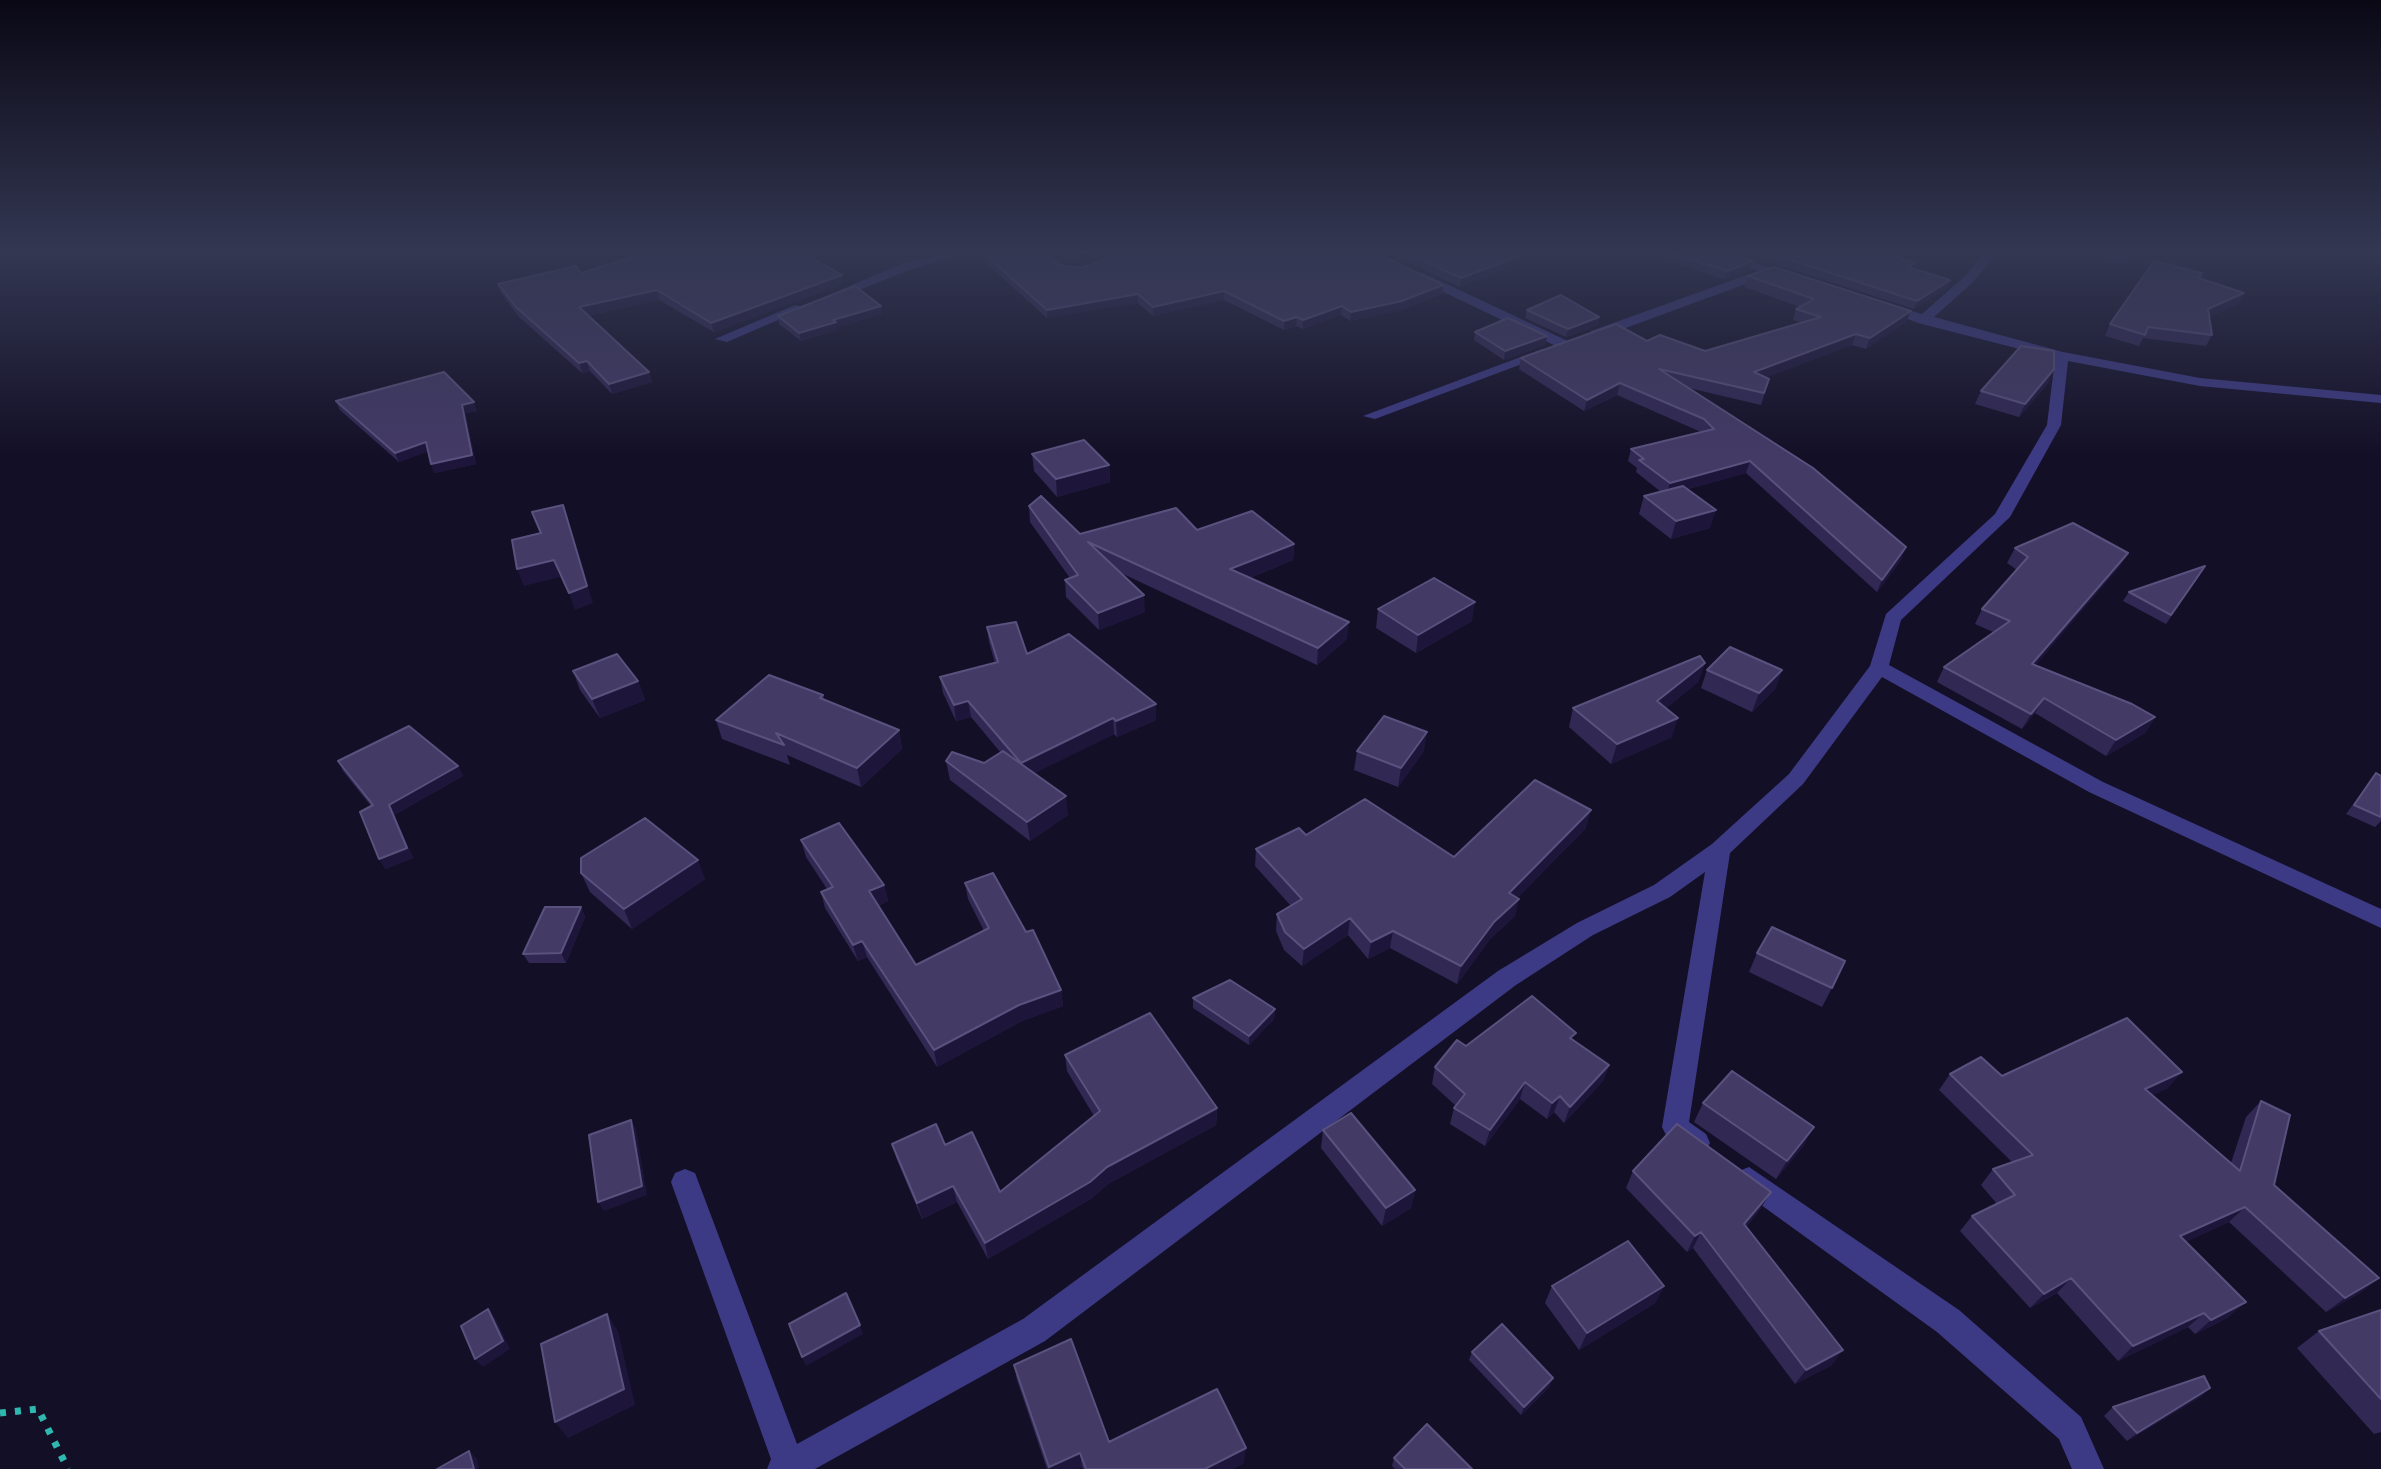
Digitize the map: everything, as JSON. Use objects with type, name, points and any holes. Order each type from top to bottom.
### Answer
[{"type":"street","points":[[722,339],[771,320]]},
{"type":"street","points":[[1512,320],[1565,345]]},
{"type":"street","points":[[1370,416],[1635,320]]},
{"type":"street","points":[[1923,320],[2062,356],[2200,382],[2381,399]]},
{"type":"street","points":[[685,1182],[786,1467],[1034,1330],[1507,978],[1585,929],[1662,891],[1720,850],[1796,779],[1879,667],[1892,618],[2002,517],[2054,425],[2062,356]]},
{"type":"street","points":[[1879,667],[2096,787],[2381,919]]},
{"type":"street","points":[[1720,850],[1675,1127],[1948,1321],[2070,1428],[2088,1469]]},
{"type":"path","points":[[0,1413],[38,1409],[68,1469]]},
{"type":"building","points":[[530,320],[593,320],[649,372],[609,384],[587,361],[579,363]]},
{"type":"building","points":[[782,320],[836,322],[799,333]]},
{"type":"building","points":[[1511,320],[1547,336],[1505,351],[1475,332]]},
{"type":"building","points":[[1548,320],[1592,320],[1568,329]]},
{"type":"building","points":[[1812,320],[1898,320],[1870,338],[1856,334],[1754,372],[1769,379],[1764,393],[1659,369],[1813,468],[1906,547],[1882,580],[1750,461],[1670,483],[1639,460],[1644,459],[1631,449],[1714,429],[1704,419],[1620,383],[1587,400],[1521,358],[1616,324],[1647,341],[1660,335],[1705,351]]},
{"type":"building","points":[[2113,320],[2210,320],[2212,335],[2148,327],[2145,335],[2110,324]]},
{"type":"building","points":[[2021,346],[2054,351],[2054,369],[2025,404],[1981,391]]},
{"type":"building","points":[[444,372],[474,402],[462,405],[472,455],[431,464],[426,442],[395,453],[336,401]]},
{"type":"building","points":[[1084,440],[1109,465],[1056,479],[1032,454]]},
{"type":"building","points":[[1683,486],[1716,510],[1676,521],[1644,496]]},
{"type":"building","points":[[1041,496],[1080,534],[1176,508],[1197,530],[1252,511],[1294,544],[1230,569],[1349,622],[1318,648],[1088,542],[1144,595],[1098,613],[1065,580],[1078,575],[1029,506]]},
{"type":"building","points":[[563,505],[587,586],[569,593],[554,560],[517,569],[512,540],[541,533],[532,512]]},
{"type":"building","points":[[2073,523],[2128,553],[2032,664],[2132,704],[2155,717],[2116,740],[2044,698],[2031,714],[1944,667],[2010,621],[1982,609],[2028,557],[2015,548]]},
{"type":"building","points":[[2205,566],[2171,615],[2129,592]]},
{"type":"building","points":[[1434,578],[1475,602],[1418,635],[1378,609]]},
{"type":"building","points":[[1016,622],[1027,654],[1069,634],[1156,704],[1116,721],[1113,718],[1021,763],[968,701],[954,705],[940,677],[998,662],[987,627]]},
{"type":"building","points":[[1730,647],[1782,670],[1759,693],[1707,670]]},
{"type":"building","points":[[617,654],[638,681],[592,699],[573,671]]},
{"type":"building","points":[[1700,656],[1705,663],[1657,701],[1678,718],[1617,744],[1573,708]]},
{"type":"building","points":[[769,675],[823,695],[820,698],[899,730],[857,768],[776,733],[784,745],[716,720]]},
{"type":"building","points":[[1384,716],[1427,732],[1401,768],[1357,751]]},
{"type":"building","points":[[409,726],[458,766],[389,805],[407,848],[379,859],[360,812],[373,805],[338,761]]},
{"type":"building","points":[[1003,751],[1066,796],[1027,822],[946,761],[952,752],[984,763]]},
{"type":"building","points":[[2376,773],[2381,776],[2381,817],[2354,805]]},
{"type":"building","points":[[1535,780],[1591,810],[1509,893],[1519,899],[1494,922],[1461,966],[1393,931],[1371,942],[1350,918],[1304,949],[1285,932],[1277,914],[1302,899],[1256,849],[1299,828],[1306,835],[1365,799],[1454,857]]},
{"type":"building","points":[[645,818],[698,860],[624,909],[581,873],[581,858]]},
{"type":"building","points":[[839,823],[884,885],[869,891],[916,965],[989,928],[965,883],[993,873],[1026,932],[1033,930],[1061,990],[1019,1005],[934,1050],[862,941],[853,945],[821,892],[833,887],[801,840]]},
{"type":"building","points":[[545,907],[581,907],[561,953],[523,954]]},
{"type":"building","points":[[1772,927],[1845,961],[1832,988],[1757,953]]},
{"type":"building","points":[[1230,980],[1275,1009],[1249,1036],[1193,998]]},
{"type":"building","points":[[1532,996],[1576,1033],[1570,1038],[1609,1065],[1570,1107],[1560,1096],[1552,1103],[1525,1082],[1490,1130],[1454,1108],[1465,1094],[1435,1067],[1457,1040],[1466,1046]]},
{"type":"building","points":[[1150,1013],[1217,1108],[1107,1167],[1090,1182],[985,1243],[953,1186],[917,1203],[892,1144],[936,1124],[945,1145],[972,1132],[1000,1192],[1100,1111],[1065,1055]]},
{"type":"building","points":[[2127,1018],[2182,1072],[2145,1089],[2240,1171],[2261,1101],[2290,1115],[2274,1185],[2379,1278],[2345,1298],[2245,1207],[2180,1236],[2246,1302],[2211,1320],[2204,1313],[2133,1346],[2071,1278],[2044,1294],[1972,1216],[2015,1195],[1993,1169],[2033,1155],[1950,1074],[1981,1057],[2002,1076]]},
{"type":"building","points":[[1732,1071],[1814,1127],[1787,1161],[1703,1103]]},
{"type":"building","points":[[1351,1113],[1415,1190],[1386,1208],[1323,1130]]},
{"type":"building","points":[[631,1120],[642,1186],[598,1202],[589,1135]]},
{"type":"building","points":[[1677,1124],[1771,1192],[1744,1224],[1843,1350],[1806,1370],[1701,1232],[1695,1236],[1633,1171]]},
{"type":"building","points":[[1628,1241],[1664,1286],[1587,1333],[1552,1286]]},
{"type":"building","points":[[846,1293],[860,1325],[802,1357],[789,1324]]},
{"type":"building","points":[[488,1309],[503,1341],[475,1359],[461,1326]]},
{"type":"building","points":[[2381,1310],[2381,1399],[2319,1331]]},
{"type":"building","points":[[607,1314],[624,1389],[555,1422],[541,1344]]},
{"type":"building","points":[[1502,1324],[1553,1378],[1524,1407],[1472,1352]]},
{"type":"building","points":[[1071,1339],[1109,1442],[1217,1389],[1246,1448],[1205,1469],[1086,1469],[1080,1453],[1049,1467],[1014,1365]]},
{"type":"building","points":[[2204,1376],[2210,1388],[2137,1433],[2113,1407]]},
{"type":"building","points":[[1427,1424],[1472,1469],[1405,1469],[1394,1458]]},
{"type":"building","points":[[469,1451],[474,1469],[437,1469]]}]
